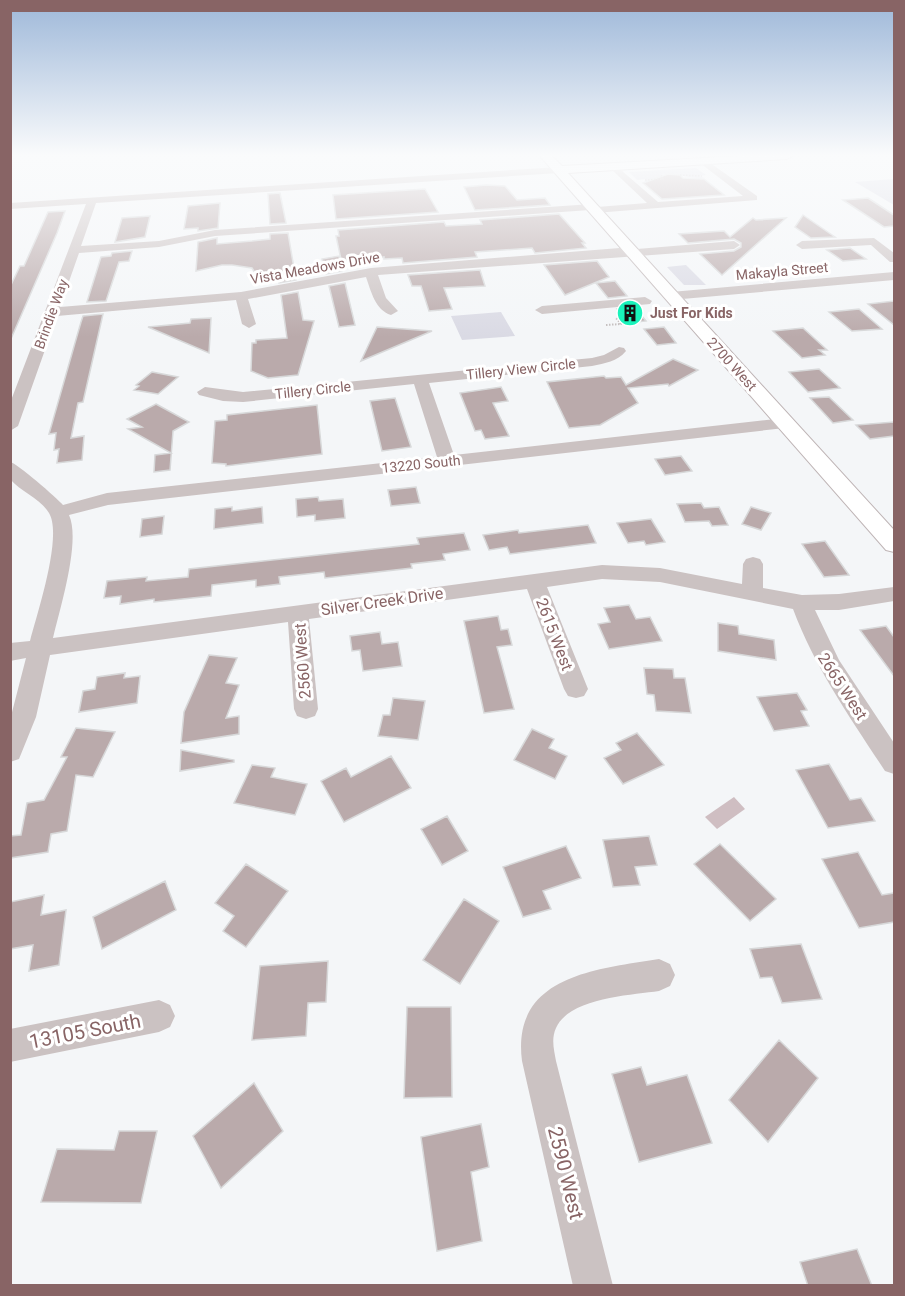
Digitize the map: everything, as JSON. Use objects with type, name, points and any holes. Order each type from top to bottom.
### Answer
[{"type":"main road","name":"2700 West","points":[[600,216],[894,544]]},
{"type":"street","name":"Brindie Way","points":[[10,426],[87,216]]},
{"type":"street","points":[[75,250],[159,244],[215,233],[475,216]]},
{"type":"street","points":[[802,245],[874,241],[894,259]]},
{"type":"street","name":"Vista Meadows Drive","points":[[52,312],[241,296],[371,272],[734,245]]},
{"type":"street","points":[[504,261],[514,277]]},
{"type":"street","points":[[371,272],[380,299],[391,311]]},
{"type":"street","name":"Makayla Street","points":[[671,296],[894,276]]},
{"type":"street","points":[[217,282],[220,298]]},
{"type":"street","points":[[241,296],[249,324]]},
{"type":"street","points":[[542,310],[645,302]]},
{"type":"street","name":"Tillery View Circle","points":[[420,379],[592,362],[609,358],[620,351]]},
{"type":"street","points":[[420,379],[447,461]]},
{"type":"street","name":"Tillery Circle","points":[[205,392],[243,397],[420,379]]},
{"type":"street","name":"13220 South","points":[[59,512],[107,499],[785,423]]},
{"type":"street","points":[[10,467],[23,481],[45,495],[59,512],[64,530],[64,541],[41,647],[22,724],[10,751]]},
{"type":"street","points":[[10,497],[34,488]]},
{"type":"street","points":[[752,594],[753,564]]},
{"type":"street","name":"Silver Creek Drive","points":[[10,652],[602,572],[641,572],[680,578],[802,603],[839,602],[894,594]]},
{"type":"street","name":"2615 West","points":[[534,580],[576,689]]},
{"type":"street","name":"2665 West","points":[[802,603],[816,641],[832,673],[894,763]]},
{"type":"street","name":"2560 West","points":[[298,612],[306,709]]},
{"type":"street","name":"2590 West","points":[[593,1286],[539,1061],[536,1036],[544,1014],[560,999],[589,988],[658,975]]},
{"type":"street","name":"13105 South","points":[[10,1046],[159,1016]]},
{"type":"path","points":[[606,325],[621,324],[616,318]]},
{"type":"shaded area","points":[[686,265],[706,285],[684,285],[667,267]]},
{"type":"shaded area","points":[[501,312],[515,336],[462,340],[451,316]]},
{"type":"shaded area","points":[[734,797],[745,809],[717,829],[705,817]]},
{"type":"building","points":[[46,216],[63,216],[10,341],[10,287],[20,266],[24,266]]},
{"type":"building","points":[[150,216],[145,237],[115,242],[122,218]]},
{"type":"building","points":[[186,216],[219,216],[218,228],[198,231],[198,228],[184,229]]},
{"type":"building","points":[[269,216],[285,216],[286,223],[270,224]]},
{"type":"building","points":[[336,216],[373,216],[336,219]]},
{"type":"building","points":[[561,216],[585,243],[582,243],[586,248],[535,253],[532,248],[475,252],[477,257],[403,263],[402,258],[384,259],[384,257],[342,264],[336,236],[339,236],[338,230],[444,222],[446,226],[482,224],[480,220]]},
{"type":"building","points":[[802,216],[805,216],[835,237],[811,238],[795,227]]},
{"type":"building","points":[[868,216],[894,216],[894,226],[884,227]]},
{"type":"building","points":[[753,218],[756,220],[786,218],[722,275],[700,254],[734,251],[741,247],[741,243],[734,239],[688,243],[679,234],[724,231],[730,237]]},
{"type":"building","points":[[288,233],[296,280],[279,283],[278,276],[262,279],[252,268],[232,265],[196,271],[198,242],[217,238],[217,244],[252,241],[270,239],[270,234]]},
{"type":"building","points":[[850,248],[866,259],[843,261],[827,250]]},
{"type":"building","points":[[132,251],[129,261],[119,262],[106,301],[87,302],[101,257],[111,256],[112,253]]},
{"type":"building","points":[[339,256],[342,271],[326,274],[322,259]]},
{"type":"building","points":[[597,261],[609,277],[565,295],[544,265]]},
{"type":"building","points":[[480,270],[485,286],[444,288],[452,309],[429,311],[421,286],[412,286],[408,275]]},
{"type":"building","points":[[615,281],[627,296],[608,298],[596,283]]},
{"type":"building","points":[[345,283],[355,325],[339,327],[329,286]]},
{"type":"building","points":[[298,292],[303,320],[314,321],[298,375],[268,378],[251,371],[252,343],[256,343],[256,340],[287,338],[281,295]]},
{"type":"building","points":[[894,301],[894,325],[868,304]]},
{"type":"building","name":"Just For Kids","points":[[635,308],[646,321],[627,323],[617,309]]},
{"type":"building","points":[[859,309],[882,329],[852,331],[829,312]]},
{"type":"building","points":[[103,314],[83,402],[78,403],[71,438],[84,436],[82,460],[57,463],[59,449],[54,450],[56,433],[49,434],[81,322],[83,316]]},
{"type":"building","points":[[211,318],[209,353],[148,327],[190,323],[191,319]]},
{"type":"building","points":[[377,327],[432,331],[361,361]]},
{"type":"building","points":[[664,327],[676,343],[657,345],[644,329]]},
{"type":"building","points":[[803,328],[827,350],[819,350],[825,355],[802,358],[773,331]]},
{"type":"building","points":[[673,359],[698,370],[669,386],[668,384],[628,388],[638,403],[600,425],[569,428],[547,382],[604,376],[606,378],[621,377],[626,385]]},
{"type":"building","points":[[819,369],[840,388],[808,392],[789,372]]},
{"type":"building","points":[[152,372],[178,377],[158,394],[134,390],[139,386],[136,385]]},
{"type":"building","points":[[501,387],[508,401],[493,403],[509,436],[485,439],[481,430],[475,431],[460,393]]},
{"type":"building","points":[[829,397],[853,420],[833,423],[810,398]]},
{"type":"building","points":[[395,398],[411,447],[382,451],[370,401]]},
{"type":"building","points":[[156,404],[189,422],[173,431],[170,470],[154,472],[155,455],[171,453],[128,429],[142,427],[127,419]]},
{"type":"building","points":[[317,405],[322,454],[226,466],[226,464],[212,463],[215,421],[227,420],[227,415]]},
{"type":"building","points":[[894,422],[894,436],[870,439],[856,425]]},
{"type":"building","points":[[681,456],[692,471],[665,475],[655,459]]},
{"type":"building","points":[[416,487],[420,503],[391,506],[388,490]]},
{"type":"building","points":[[318,497],[319,501],[343,499],[345,518],[315,521],[315,515],[297,517],[296,499]]},
{"type":"building","points":[[701,503],[704,508],[719,507],[728,525],[712,526],[709,521],[685,522],[677,504]]},
{"type":"building","points":[[232,507],[232,511],[262,507],[263,523],[214,529],[215,509]]},
{"type":"building","points":[[751,507],[771,513],[761,530],[742,524]]},
{"type":"building","points":[[164,516],[162,534],[140,537],[142,519]]},
{"type":"building","points":[[651,519],[665,542],[646,545],[644,541],[628,543],[617,523]]},
{"type":"building","points":[[588,525],[596,543],[510,554],[507,547],[489,550],[483,535],[518,530],[519,533]]},
{"type":"building","points":[[464,533],[470,550],[443,554],[445,560],[411,564],[412,568],[325,578],[324,572],[279,577],[280,584],[256,587],[256,580],[212,585],[211,596],[154,602],[154,599],[120,604],[121,596],[104,598],[107,581],[147,577],[146,581],[188,577],[189,569],[419,544],[417,538]]},
{"type":"building","points":[[825,541],[849,575],[824,577],[802,544]]},
{"type":"building","points":[[629,605],[636,619],[650,617],[662,641],[609,649],[598,624],[610,622],[604,608]]},
{"type":"building","points":[[498,616],[501,630],[508,629],[512,645],[497,647],[514,709],[484,713],[464,621]]},
{"type":"building","points":[[718,623],[738,626],[739,634],[774,640],[776,660],[718,651]]},
{"type":"building","points":[[886,626],[894,637],[894,676],[860,630]]},
{"type":"building","points":[[380,632],[382,644],[398,642],[402,666],[363,671],[360,650],[352,651],[350,636]]},
{"type":"building","points":[[209,655],[237,658],[226,683],[239,685],[226,718],[239,716],[239,734],[181,743],[184,712]]},
{"type":"building","points":[[644,668],[673,669],[674,678],[685,678],[691,713],[656,711],[654,695],[647,694]]},
{"type":"building","points":[[125,673],[124,678],[140,676],[137,703],[79,712],[83,691],[95,689],[97,677]]},
{"type":"building","points":[[797,693],[807,710],[801,711],[809,726],[774,731],[757,697]]},
{"type":"building","points":[[393,698],[425,701],[418,740],[378,736],[383,715],[390,715]]},
{"type":"building","points":[[76,728],[115,732],[93,777],[76,775],[67,831],[51,834],[48,852],[10,858],[10,836],[21,835],[27,803],[44,800],[67,757],[61,757]]},
{"type":"building","points":[[532,729],[554,739],[549,748],[567,756],[555,779],[514,760]]},
{"type":"building","points":[[637,733],[664,765],[623,784],[604,758],[621,750],[616,743]]},
{"type":"building","points":[[181,750],[234,760],[234,762],[180,771]]},
{"type":"building","points":[[391,756],[411,788],[344,822],[321,781],[346,768],[351,777]]},
{"type":"building","points":[[829,764],[850,800],[861,798],[875,821],[828,828],[796,770]]},
{"type":"building","points":[[252,765],[275,768],[271,777],[307,784],[295,815],[234,803]]},
{"type":"building","points":[[447,816],[468,851],[442,865],[421,829]]},
{"type":"building","points":[[649,836],[657,865],[635,867],[640,885],[613,887],[603,840]]},
{"type":"building","points":[[720,844],[776,899],[750,921],[694,864]]},
{"type":"building","points":[[566,846],[581,878],[543,891],[551,909],[523,917],[503,867]]},
{"type":"building","points":[[858,852],[882,895],[894,893],[894,922],[859,928],[822,859]]},
{"type":"building","points":[[246,864],[288,891],[246,947],[223,931],[234,916],[215,903]]},
{"type":"building","points":[[165,881],[176,910],[102,949],[93,917]]},
{"type":"building","points":[[44,895],[41,915],[66,910],[59,965],[29,971],[33,945],[10,949],[10,902]]},
{"type":"building","points":[[464,899],[499,921],[460,984],[423,960]]},
{"type":"building","points":[[801,944],[822,999],[782,1003],[772,977],[760,978],[750,949]]},
{"type":"building","points":[[328,961],[326,1002],[308,1003],[306,1036],[252,1040],[260,966]]},
{"type":"building","points":[[407,1007],[451,1007],[452,1097],[404,1098]]},
{"type":"building","points":[[779,1040],[818,1078],[768,1142],[729,1100]]},
{"type":"building","points":[[641,1067],[647,1085],[687,1075],[712,1143],[639,1162],[612,1074]]},
{"type":"building","points":[[254,1083],[283,1131],[221,1188],[193,1136]]},
{"type":"building","points":[[481,1124],[489,1167],[471,1172],[482,1241],[437,1251],[421,1137]]},
{"type":"building","points":[[119,1131],[157,1131],[141,1203],[41,1202],[57,1149],[114,1150]]},
{"type":"building","points":[[857,1249],[872,1286],[808,1286],[800,1262]]},
{"type":"place","name":"Just For Kids","points":[[630,313]]}]
